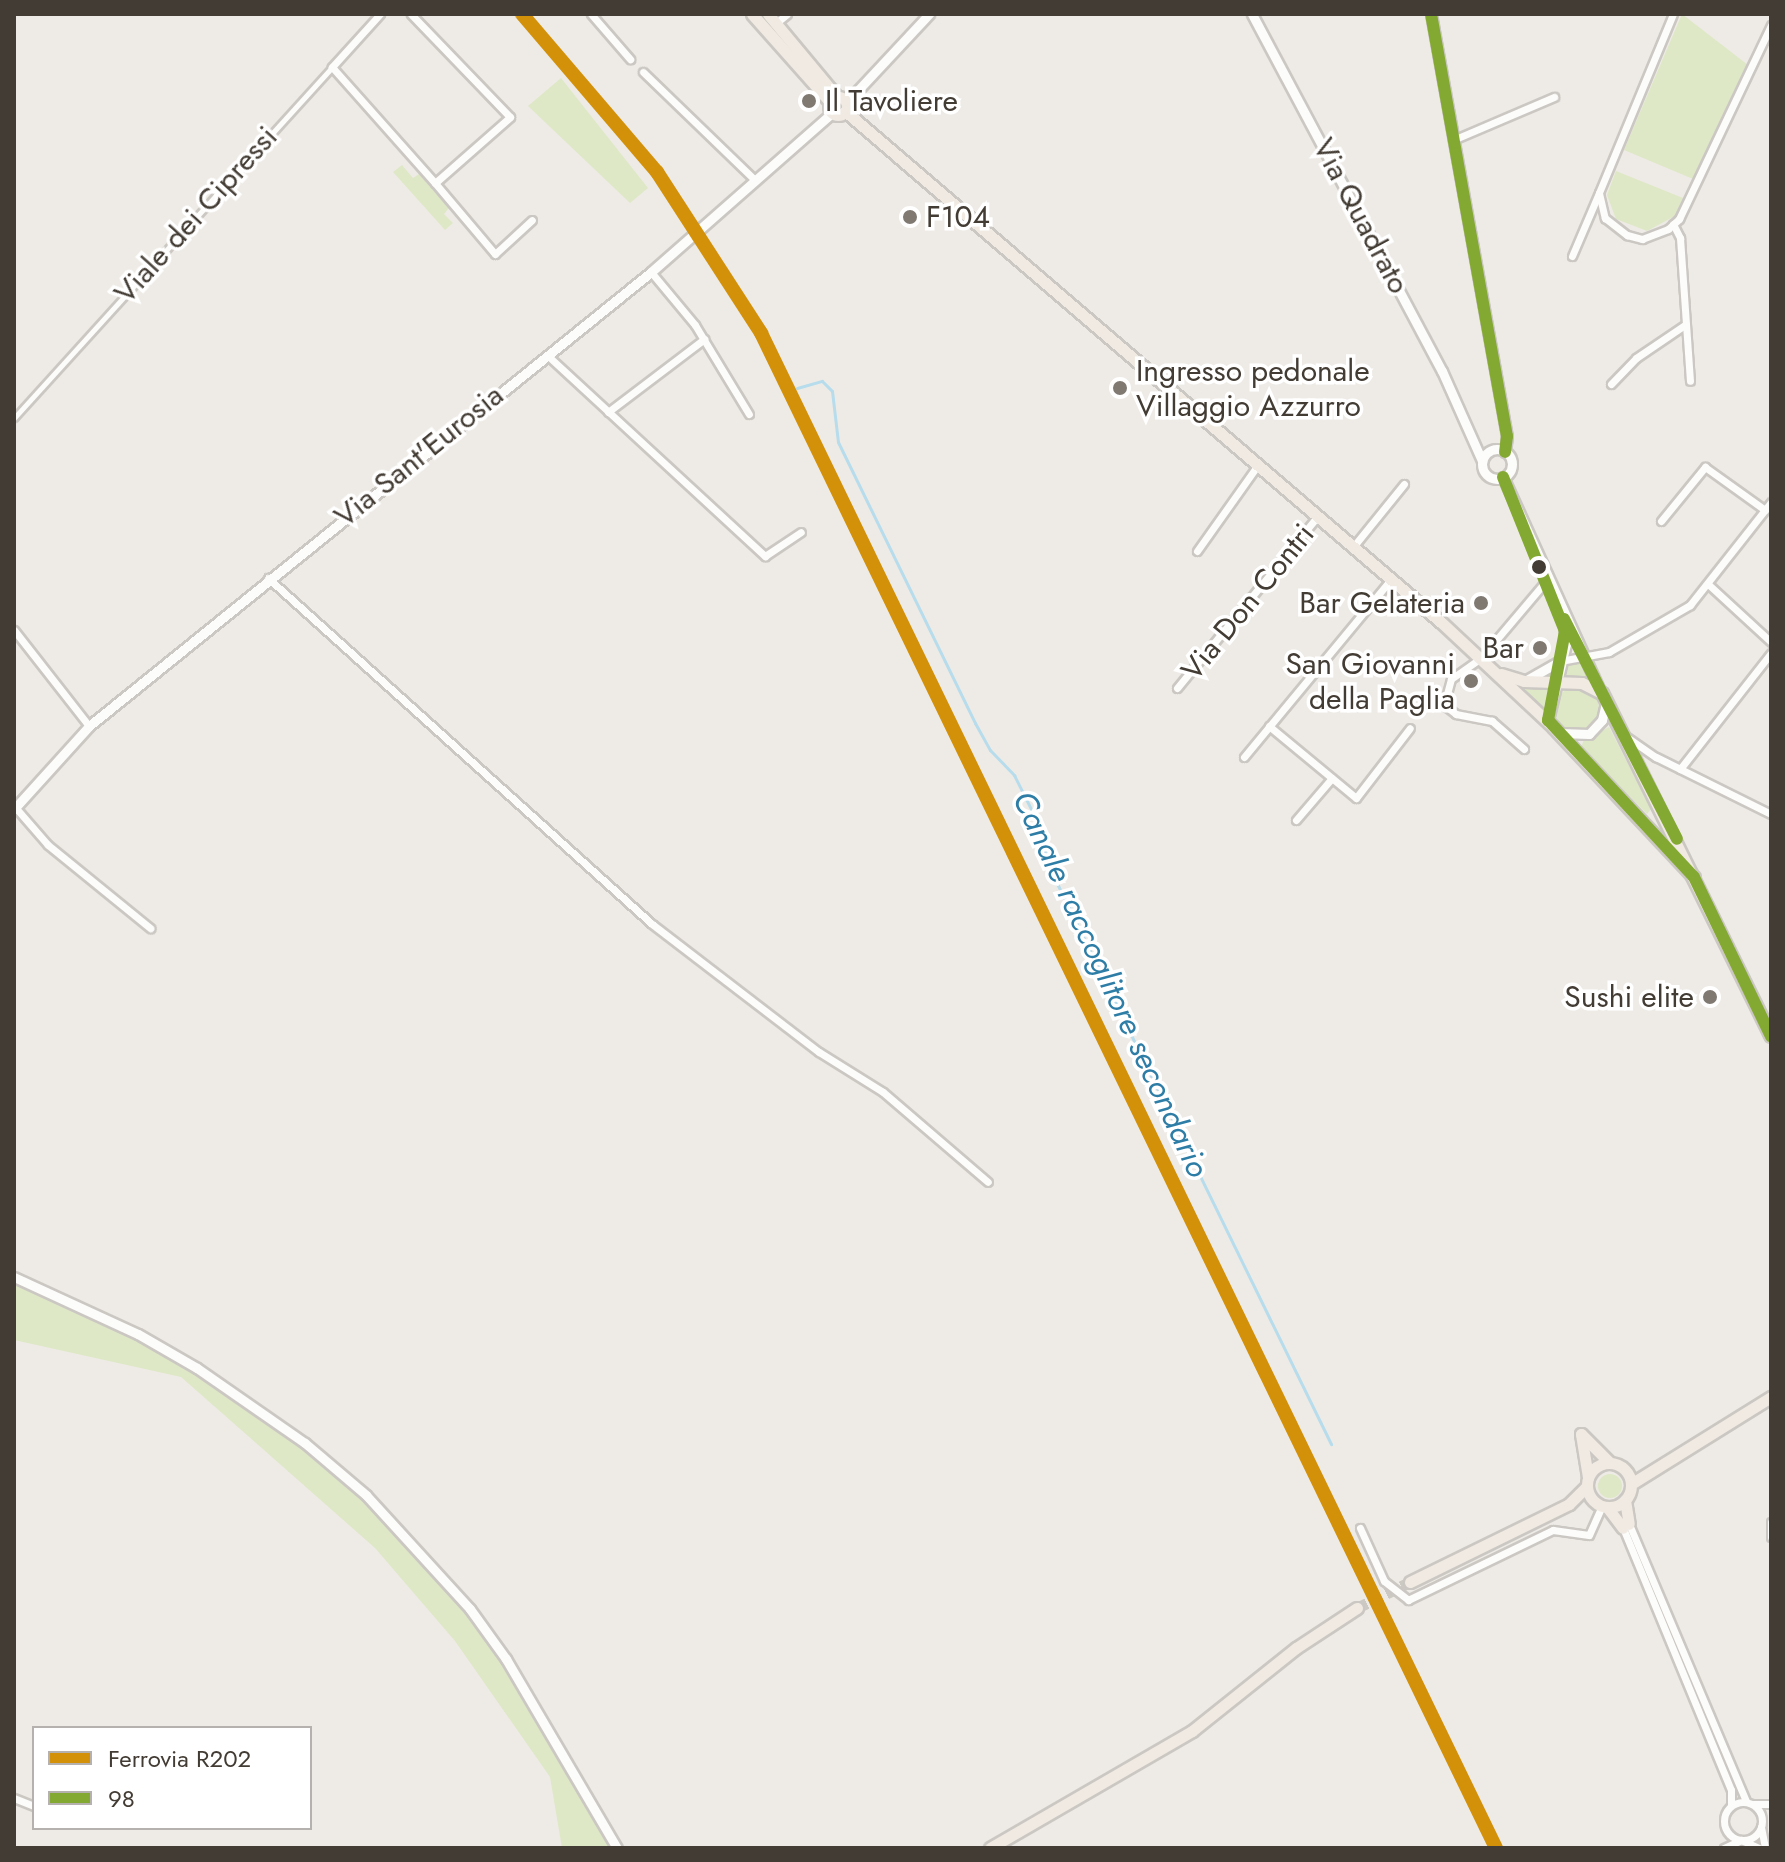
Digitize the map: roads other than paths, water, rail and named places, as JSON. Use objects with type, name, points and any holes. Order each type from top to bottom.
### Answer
[{"type":"main road","points":[[752,14],[838,105],[1318,516],[1480,659],[1553,727],[1694,877]]},
{"type":"main road","points":[[772,19],[838,105]]},
{"type":"main road","points":[[1493,671],[1524,681],[1582,683],[1604,698],[1771,1036]]},
{"type":"main road","points":[[1626,1526],[1625,1500],[1631,1484],[1654,1465],[1771,1397]]},
{"type":"main road","points":[[1626,1526],[1601,1505],[1587,1482],[1581,1434],[1610,1463],[1623,1469],[1654,1465]]},
{"type":"main road","points":[[1410,1582],[1569,1504],[1593,1470],[1610,1463]]},
{"type":"main road","points":[[1623,1469],[1631,1484]]},
{"type":"main road","points":[[1569,1504],[1601,1505],[1625,1500]]},
{"type":"main road","points":[[990,1848],[1192,1731],[1296,1648],[1357,1608]]},
{"type":"street","name":"Viale dei Cipressi","points":[[14,418],[380,14]]},
{"type":"street","points":[[411,14],[510,117],[435,183]]},
{"type":"street","points":[[591,14],[630,59]]},
{"type":"street","points":[[772,19],[787,14]]},
{"type":"street","name":"Via Sant'Eurosia","points":[[150,928],[48,845],[14,808],[89,726],[268,578],[651,272],[838,105],[929,14]]},
{"type":"street","name":"Via Quadrato","points":[[1252,14],[1466,421],[1482,461]]},
{"type":"street","points":[[1431,14],[1507,436],[1505,452],[1512,465],[1503,477]]},
{"type":"street","points":[[1572,256],[1673,14]]},
{"type":"street","points":[[1599,193],[1605,218],[1627,235],[1642,239],[1673,224],[1771,25]]},
{"type":"street","points":[[332,67],[495,254],[532,220]]},
{"type":"street","points":[[643,72],[755,180]]},
{"type":"street","points":[[1453,140],[1554,97]]},
{"type":"street","points":[[1673,224],[1680,238],[1690,381]]},
{"type":"street","points":[[651,272],[704,339],[749,414]]},
{"type":"street","points":[[1611,384],[1636,358],[1686,324]]},
{"type":"street","points":[[608,412],[704,339]]},
{"type":"street","points":[[547,355],[765,556],[801,532]]},
{"type":"street","name":"Via Quadrato","points":[[1466,421],[1490,451]]},
{"type":"street","points":[[1503,477],[1490,477],[1482,461],[1490,451],[1505,452]]},
{"type":"street","points":[[1197,551],[1258,465]]},
{"type":"street","points":[[1661,521],[1705,467],[1765,510]]},
{"type":"street","points":[[1503,477],[1546,581],[1604,698],[1602,720],[1589,734],[1568,735],[1553,727],[1547,714],[1566,638],[1559,608]]},
{"type":"street","points":[[1353,547],[1404,484]]},
{"type":"street","points":[[1524,681],[1560,661],[1602,655],[1690,605],[1771,502]]},
{"type":"street","name":"Via Don Contri","points":[[1177,688],[1318,516]]},
{"type":"street","points":[[268,578],[652,924],[819,1052],[883,1092],[988,1182]]},
{"type":"street","points":[[1244,757],[1391,579]]},
{"type":"street","points":[[1524,749],[1492,721],[1456,714],[1444,705],[1451,679],[1480,659],[1546,581]]},
{"type":"street","points":[[1708,584],[1771,642]]},
{"type":"street","points":[[14,630],[89,726]]},
{"type":"street","points":[[1680,769],[1771,653]]},
{"type":"street","points":[[1269,726],[1356,798],[1410,728]]},
{"type":"street","points":[[1622,733],[1650,754],[1771,813]]},
{"type":"street","points":[[1637,763],[1650,754]]},
{"type":"street","points":[[1296,820],[1332,778]]},
{"type":"street","points":[[14,1277],[138,1334],[197,1368],[305,1443],[366,1495],[451,1586],[506,1659],[617,1848]]},
{"type":"street","points":[[1360,1528],[1384,1581],[1408,1600],[1553,1530],[1589,1535],[1601,1505]]},
{"type":"street","points":[[1771,1522],[1771,1537]]},
{"type":"street","points":[[1626,1526],[1749,1802],[1762,1823],[1762,1848],[1741,1840],[1725,1829]]},
{"type":"street","points":[[1626,1526],[1731,1790],[1731,1805],[1724,1816],[1723,1848],[1753,1837],[1771,1806],[1749,1802],[1731,1805]]},
{"type":"waterway","name":"Canale raccoglitore secondario","points":[[797,388],[822,381],[832,391],[838,442],[975,723],[990,750],[1014,775],[1039,825],[1047,863],[1331,1444]]},
{"type":"tunnel","points":[[1357,1608],[1410,1582]]},
{"type":"rail line","name":"R202","points":[[522,14],[657,172],[761,333],[1496,1848]]},
{"type":"place","name":"Il Tavoliere","points":[[809,101]]},
{"type":"place","name":"F104","points":[[910,217]]},
{"type":"place","name":"Ingresso pedonale Villaggio Azzurro","points":[[1120,388]]},
{"type":"place","name":"Bar Gelateria","points":[[1481,603]]},
{"type":"place","name":"Bar","points":[[1540,648]]},
{"type":"place","name":"San Giovanni della Paglia","points":[[1471,681]]},
{"type":"place","name":"Sushi elite","points":[[1710,997]]}]
